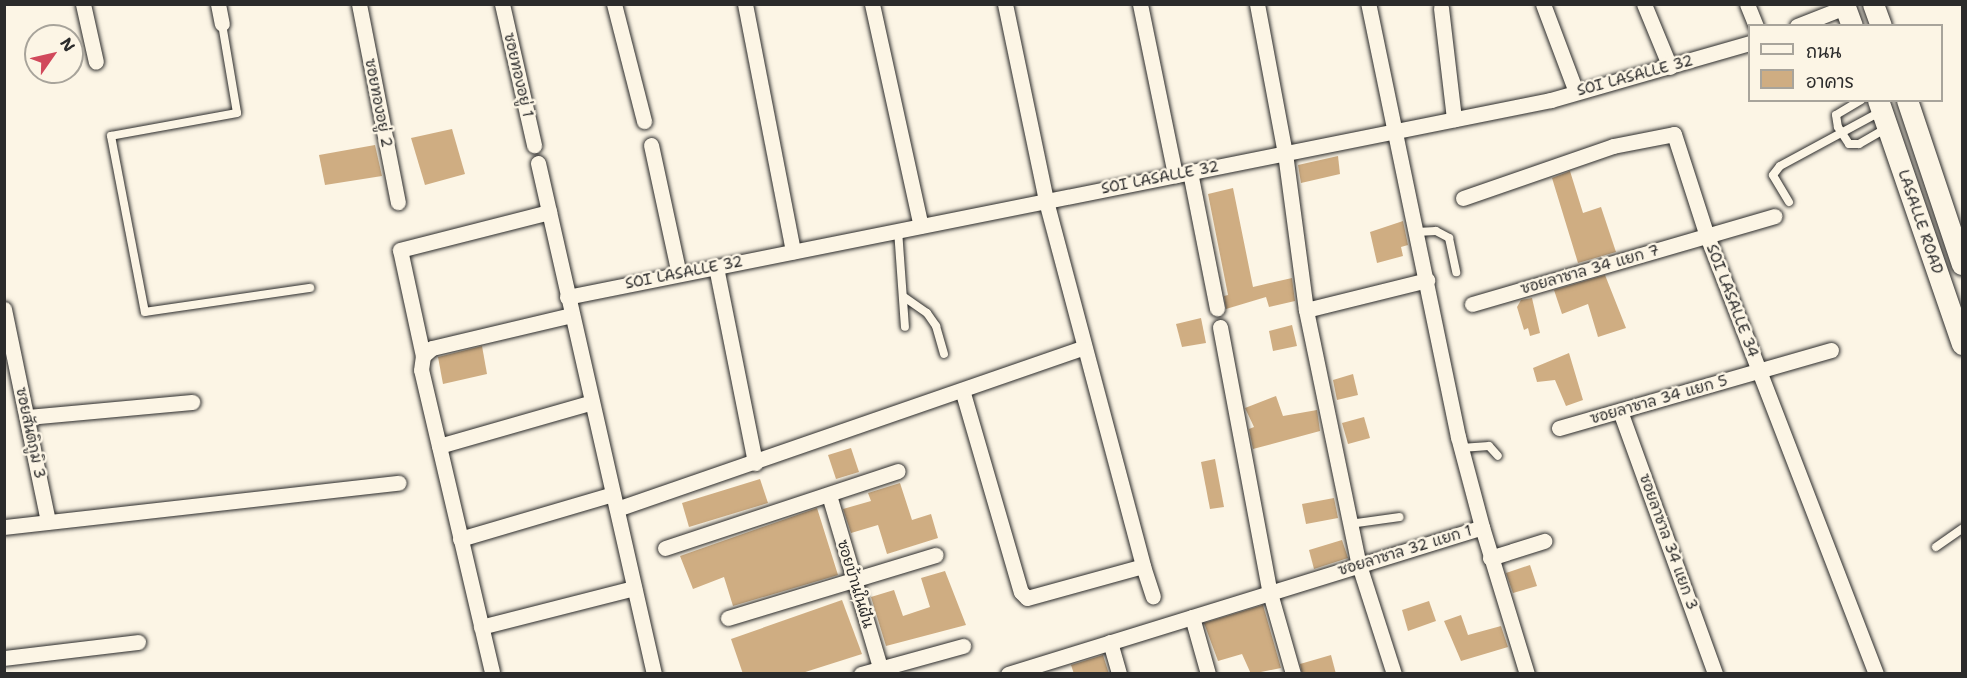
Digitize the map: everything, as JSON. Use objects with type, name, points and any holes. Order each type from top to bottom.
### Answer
[{"type":"street","points":[[83,4],[96,62]]},
{"type":"street","points":[[218,4],[222,24]]},
{"type":"street","name":"ซอยทองอยู่ 2","points":[[359,4],[398,202]]},
{"type":"street","name":"ซอยทองอยู่ 1","points":[[502,4],[534,145]]},
{"type":"street","points":[[614,4],[644,121]]},
{"type":"street","points":[[745,4],[793,251]]},
{"type":"street","points":[[872,4],[921,226]]},
{"type":"street","points":[[1005,4],[1046,201],[1083,348],[1153,596]]},
{"type":"street","points":[[1140,4],[1217,308]]},
{"type":"street","points":[[1257,4],[1285,153],[1306,310],[1359,565],[1394,674]]},
{"type":"street","name":"ซอยลาซาล 32 แยก 1","points":[[1008,674],[1031,670],[1110,642],[1482,527],[1461,448],[1368,4]]},
{"type":"street","points":[[1543,4],[1576,92]]},
{"type":"street","points":[[1644,4],[1670,67]]},
{"type":"street","points":[[1747,4],[1755,24]]},
{"type":"street","points":[[1873,4],[1880,24]]},
{"type":"street","points":[[1441,8],[1455,119]]},
{"type":"street","points":[[1804,24],[1849,10]]},
{"type":"street","name":"SOI LASALLE 32","points":[[567,297],[1551,100],[1748,43]]},
{"type":"street","name":"LASALLE ROAD","points":[[1908,102],[1962,264]]},
{"type":"street","name":"LASALLE ROAD","points":[[1882,113],[1962,344]]},
{"type":"street","name":"SOI LASALLE 34","points":[[1463,198],[1613,146],[1671,133],[1675,136],[1707,236],[1876,674]]},
{"type":"street","points":[[651,146],[679,274]]},
{"type":"street","points":[[538,163],[654,674]]},
{"type":"street","points":[[492,672],[421,370],[423,356],[400,250],[549,212]]},
{"type":"street","name":"ซอยลาซาล 34 แยก 7","points":[[1472,304],[1774,216]]},
{"type":"street","points":[[716,267],[755,463]]},
{"type":"street","points":[[1306,310],[1426,280]]},
{"type":"street","name":"ซอยสันติภูมิ 3","points":[[4,309],[48,522]]},
{"type":"street","points":[[423,356],[432,348],[572,315]]},
{"type":"street","points":[[1220,327],[1270,593],[1293,674]]},
{"type":"street","points":[[460,539],[615,502],[755,463],[963,393],[1083,348]]},
{"type":"street","name":"ซอยลาซาล 34 แยก 5","points":[[1559,428],[1831,350]]},
{"type":"street","points":[[963,393],[1021,592],[1026,598],[1143,566]]},
{"type":"street","points":[[27,417],[192,402]]},
{"type":"street","points":[[439,446],[592,402]]},
{"type":"street","name":"ซอยลาซาล 34 แยก 3","points":[[1620,411],[1716,674]]},
{"type":"street","points":[[665,548],[898,471]]},
{"type":"street","points":[[4,527],[399,483]]},
{"type":"street","name":"ซอยบ้านในฝัน","points":[[829,495],[882,671]]},
{"type":"street","points":[[1482,527],[1527,674]]},
{"type":"street","points":[[1490,558],[1544,542]]},
{"type":"street","points":[[728,618],[936,555]]},
{"type":"street","points":[[481,627],[634,588]]},
{"type":"street","points":[[1192,617],[1208,674]]},
{"type":"street","points":[[4,658],[138,642]]},
{"type":"street","points":[[1110,642],[1119,674]]},
{"type":"street","points":[[861,674],[882,671],[963,646]]},
{"type":"lane","points":[[222,24],[237,113],[111,136],[145,312],[310,288]]},
{"type":"lane","points":[[1858,102],[1836,115],[1842,134],[1849,144],[1859,144],[1882,113]]},
{"type":"lane","points":[[1789,202],[1773,175],[1780,166],[1882,113]]},
{"type":"lane","points":[[898,230],[905,327]]},
{"type":"lane","points":[[1416,232],[1436,231],[1449,238],[1456,272]]},
{"type":"lane","points":[[904,297],[927,313],[936,326],[944,354]]},
{"type":"lane","points":[[1461,448],[1489,446],[1498,456]]},
{"type":"lane","points":[[1350,524],[1400,517]]},
{"type":"lane","points":[[1936,547],[1962,529]]},
{"type":"building","points":[[452,129],[465,174],[425,185],[411,138]]},
{"type":"building","points":[[375,145],[382,176],[325,185],[319,155]]},
{"type":"building","points":[[1338,156],[1340,174],[1301,183],[1298,165]]},
{"type":"building","points":[[1570,171],[1583,213],[1601,207],[1616,252],[1578,263],[1552,178]]},
{"type":"building","points":[[1233,188],[1253,287],[1292,278],[1295,301],[1269,307],[1266,297],[1226,309],[1224,296],[1228,295],[1208,194]]},
{"type":"building","points":[[1403,221],[1408,245],[1401,247],[1403,256],[1377,263],[1370,232]]},
{"type":"building","points":[[1605,275],[1626,328],[1598,337],[1588,304],[1562,314],[1554,290]]},
{"type":"building","points":[[1532,298],[1540,333],[1530,336],[1528,328],[1524,330],[1517,307],[1521,300]]},
{"type":"building","points":[[1201,318],[1206,343],[1182,347],[1176,324]]},
{"type":"building","points":[[1292,325],[1297,346],[1273,351],[1269,331]]},
{"type":"building","points":[[482,346],[487,374],[443,384],[438,357]]},
{"type":"building","points":[[1569,353],[1583,400],[1566,406],[1555,380],[1537,382],[1533,368]]},
{"type":"building","points":[[1353,374],[1358,395],[1337,400],[1333,380]]},
{"type":"building","points":[[1276,396],[1283,416],[1317,410],[1320,431],[1253,449],[1249,429],[1254,427],[1245,408]]},
{"type":"building","points":[[1364,417],[1370,438],[1348,444],[1342,423]]},
{"type":"building","points":[[851,448],[859,472],[836,479],[828,455]]},
{"type":"building","points":[[1215,459],[1224,507],[1210,509],[1201,462]]},
{"type":"building","points":[[760,479],[768,503],[689,527],[682,503]]},
{"type":"building","points":[[900,483],[912,520],[931,514],[938,538],[887,554],[878,525],[851,533],[843,509],[871,501],[868,493]]},
{"type":"building","points":[[1334,498],[1338,518],[1306,524],[1302,504]]},
{"type":"building","points":[[817,508],[838,575],[733,606],[724,577],[693,589],[680,556]]},
{"type":"building","points":[[1342,540],[1348,558],[1314,569],[1309,550]]},
{"type":"building","points":[[1530,565],[1537,586],[1513,593],[1506,573]]},
{"type":"building","points":[[945,571],[966,625],[886,646],[871,597],[894,590],[903,616],[930,607],[921,578]]},
{"type":"building","points":[[842,600],[862,654],[799,674],[743,674],[731,639]]},
{"type":"building","points":[[1429,601],[1436,621],[1408,631],[1402,610]]},
{"type":"building","points":[[1263,605],[1281,668],[1251,674],[1242,654],[1218,661],[1204,623]]},
{"type":"building","points":[[1461,615],[1468,635],[1501,626],[1508,647],[1461,661],[1444,621]]},
{"type":"building","points":[[1103,655],[1109,674],[1074,674],[1071,665]]},
{"type":"building","points":[[1331,655],[1336,674],[1302,674],[1300,664]]}]
